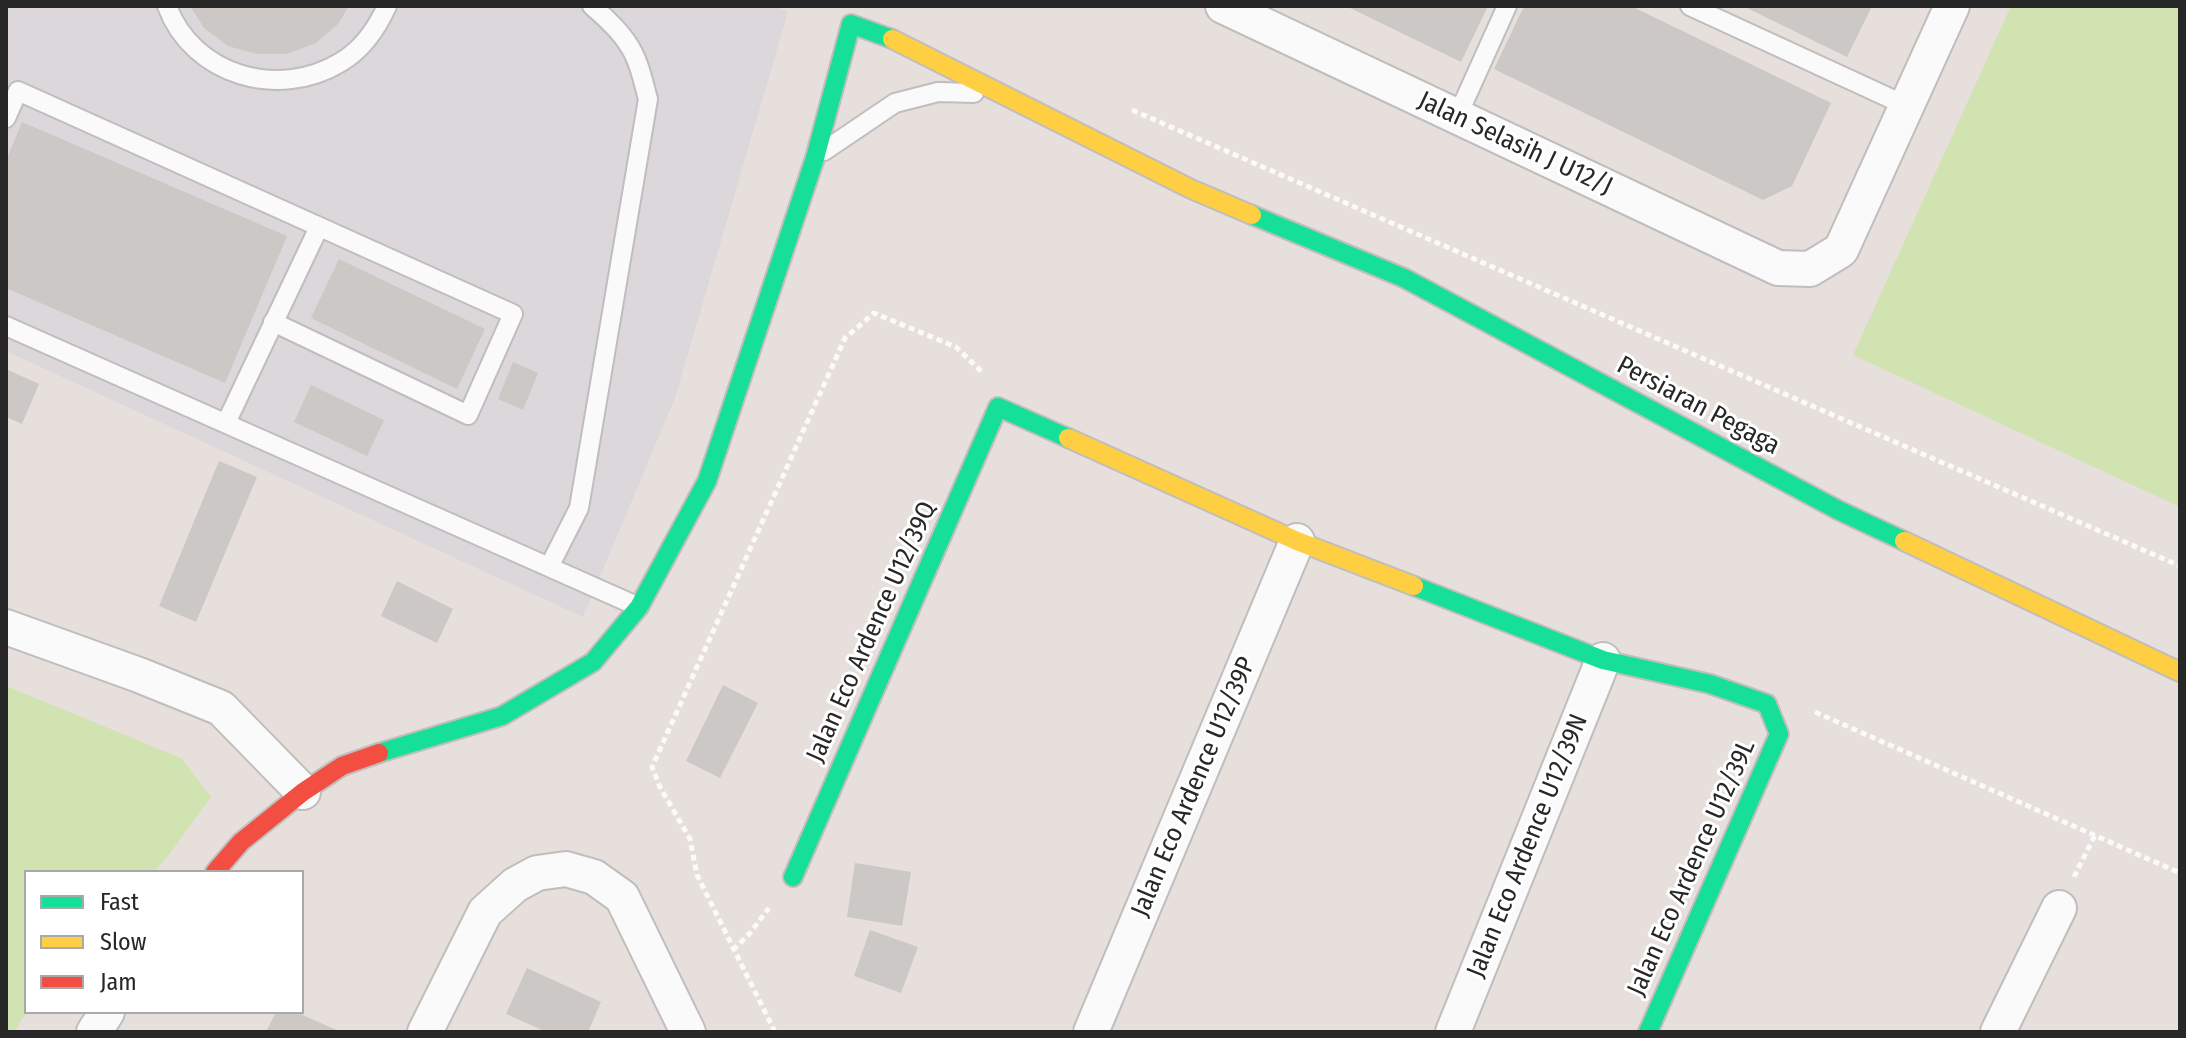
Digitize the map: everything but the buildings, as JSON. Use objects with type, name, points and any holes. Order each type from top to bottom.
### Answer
[{"type":"street","name":"Jalan Selasih J U12/J","points":[[1223,6],[1778,268],[1810,269],[1841,250],[1907,106]]},
{"type":"street","points":[[1907,106],[1952,6]]},
{"type":"street","name":"Persiaran Pegaga","points":[[815,158],[851,24],[896,41],[1191,189],[1404,278],[1838,510],[2180,672]]},
{"type":"street","points":[[217,870],[241,842],[303,792],[342,766],[502,716],[593,662],[639,607],[707,481],[815,158]]},
{"type":"street","points":[[998,407],[1297,541],[1603,660],[1710,684],[1767,704]]},
{"type":"street","name":"Jalan Eco Ardence U12/39Q","points":[[793,877],[998,407]]},
{"type":"street","name":"Jalan Eco Ardence U12/39P","points":[[1091,1032],[1297,541]]},
{"type":"street","points":[[6,627],[221,708],[303,792]]},
{"type":"street","name":"Jalan Eco Ardence U12/39N","points":[[1453,1032],[1603,660]]},
{"type":"street","name":"Jalan Eco Ardence U12/39L","points":[[1648,1032],[1779,734],[1767,704]]},
{"type":"street","points":[[425,1032],[485,912],[515,885],[537,873],[566,869],[594,877],[622,897],[688,1032]]},
{"type":"street","points":[[1998,1032],[2059,908]]},
{"type":"street","points":[[94,1032],[106,1014]]},
{"type":"lane","points":[[167,6],[185,38],[203,56],[224,69],[248,78],[273,81],[298,80],[344,61],[363,45],[378,26],[387,6]]},
{"type":"lane","points":[[549,567],[579,508],[648,99],[641,72],[628,44],[592,6]]},
{"type":"lane","points":[[1457,117],[1507,6]]},
{"type":"lane","points":[[1690,6],[1907,106]]},
{"type":"lane","points":[[6,118],[18,91],[513,314],[468,415],[273,322]]},
{"type":"lane","points":[[815,158],[895,103],[938,92],[1001,94]]},
{"type":"lane","points":[[226,423],[319,227]]},
{"type":"lane","points":[[6,326],[639,607]]},
{"type":"path","points":[[1127,109],[2180,566]]},
{"type":"path","points":[[775,1032],[697,875],[690,839],[652,767],[845,338],[874,313],[956,347],[982,372],[998,407]]},
{"type":"path","points":[[1767,704],[1794,703],[2180,873]]},
{"type":"path","points":[[2059,908],[2095,835]]},
{"type":"path","points":[[733,950],[793,877]]},
{"type":"shaded area","points":[[6,6],[774,6],[788,12],[675,398],[583,617],[6,351]]},
{"type":"green space","points":[[2011,6],[2180,6],[2180,507],[1853,355]]},
{"type":"green space","points":[[6,686],[181,758],[211,797],[156,870],[24,870],[26,1014],[15,1032],[6,1032]]},
{"type":"traffic: fast","points":[[379,753],[502,716],[593,662],[639,607],[707,481],[815,158],[851,24],[892,39]]},
{"type":"traffic: fast","points":[[1252,215],[1404,278],[1838,510],[1904,541]]},
{"type":"traffic: fast","points":[[793,877],[998,407],[1068,438]]},
{"type":"traffic: fast","points":[[1414,586],[1603,660],[1710,684],[1767,704],[1779,734],[1648,1032]]},
{"type":"traffic: slow","points":[[892,39],[1191,189],[1252,215]]},
{"type":"traffic: slow","points":[[1068,438],[1297,541],[1414,586]]},
{"type":"traffic: slow","points":[[1904,541],[2180,672]]},
{"type":"traffic: jam","points":[[217,870],[241,842],[303,792],[342,766],[379,753]]}]
